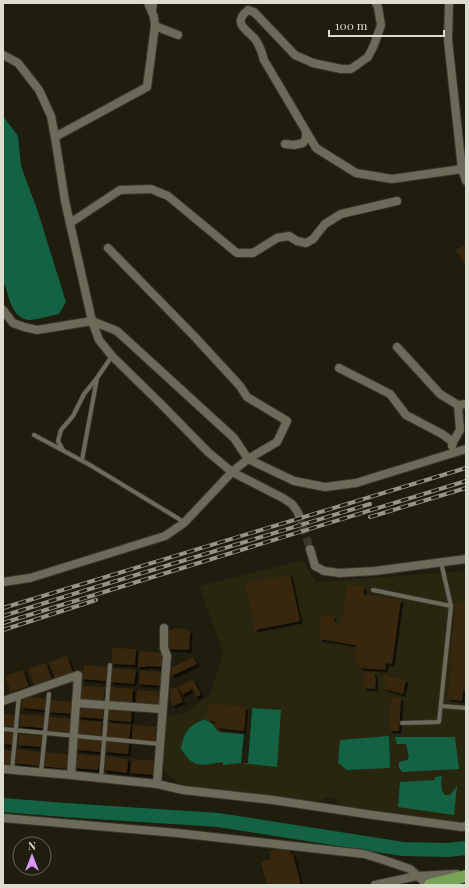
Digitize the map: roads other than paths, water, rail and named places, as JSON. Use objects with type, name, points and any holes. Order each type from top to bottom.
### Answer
[{"type":"highway","points":[[429,885],[466,875]]},
{"type":"street","points":[[56,136],[146,88],[155,26],[154,17],[148,3]]},
{"type":"street","points":[[376,3],[381,25],[374,44],[368,57],[351,69],[341,69],[313,63],[295,55],[254,12],[248,10],[242,15],[240,19],[241,26],[256,40],[261,48],[264,60],[316,148],[356,173],[392,179],[462,169]]},
{"type":"street","points":[[449,3],[448,40],[462,169],[466,181]]},
{"type":"street","points":[[155,26],[178,36]]},
{"type":"street","points":[[3,55],[18,63],[39,90],[51,116],[56,136],[65,201],[92,321],[99,340],[112,356],[162,404],[208,452],[232,472],[292,504],[299,516]]},
{"type":"street","points":[[285,144],[294,145],[303,143],[306,138],[306,132]]},
{"type":"street","points":[[70,223],[120,190],[151,189],[168,196],[237,253],[253,252],[277,238],[289,236],[297,241],[306,243],[313,239],[325,224],[341,214],[397,201]]},
{"type":"street","points":[[3,582],[30,578],[165,536],[184,523],[232,472],[248,458],[277,442],[287,421],[247,397],[240,386],[194,336],[108,248]]},
{"type":"street","points":[[3,310],[13,322],[24,328],[37,330],[92,321],[117,331],[234,438],[248,458],[294,481],[325,487],[356,483],[466,449]]},
{"type":"street","points":[[397,347],[440,394],[462,405],[460,430],[453,442],[449,454]]},
{"type":"street","points":[[339,368],[390,394],[406,415],[442,434],[453,442]]},
{"type":"street","points":[[310,549],[315,566],[324,571],[340,573],[375,571],[466,559]]},
{"type":"street","points":[[157,784],[167,656],[164,648],[164,628]]},
{"type":"street","points":[[3,701],[78,675],[71,775]]},
{"type":"street","points":[[76,703],[162,710]]},
{"type":"street","points":[[3,769],[157,784],[183,790],[273,800],[462,827],[466,826]]},
{"type":"street","points":[[3,818],[177,833],[364,854],[410,869],[429,885]]},
{"type":"street","points":[[375,885],[417,876],[466,875]]},
{"type":"lane","points":[[154,17],[155,3]]},
{"type":"lane","points":[[63,450],[58,441],[61,430],[73,416],[84,394],[112,356]]},
{"type":"lane","points":[[82,460],[97,378]]},
{"type":"lane","points":[[34,435],[82,460],[184,523]]},
{"type":"lane","points":[[402,723],[439,722],[450,606],[441,562]]},
{"type":"lane","points":[[373,590],[450,606]]},
{"type":"lane","points":[[101,778],[110,665]]},
{"type":"lane","points":[[42,772],[49,694]]},
{"type":"lane","points":[[12,770],[19,695]]},
{"type":"lane","points":[[441,706],[466,708]]},
{"type":"lane","points":[[3,729],[160,744]]},
{"type":"waterway","points":[[3,805],[218,820],[403,849],[448,850],[466,848]]},
{"type":"tunnel","points":[[299,515],[310,549]]},
{"type":"railway","points":[[3,608],[466,468]]},
{"type":"railway","points":[[3,623],[466,481]]},
{"type":"railway","points":[[370,517],[466,488]]},
{"type":"railway","points":[[3,616],[370,504]]},
{"type":"railway","points":[[3,630],[96,600]]}]
